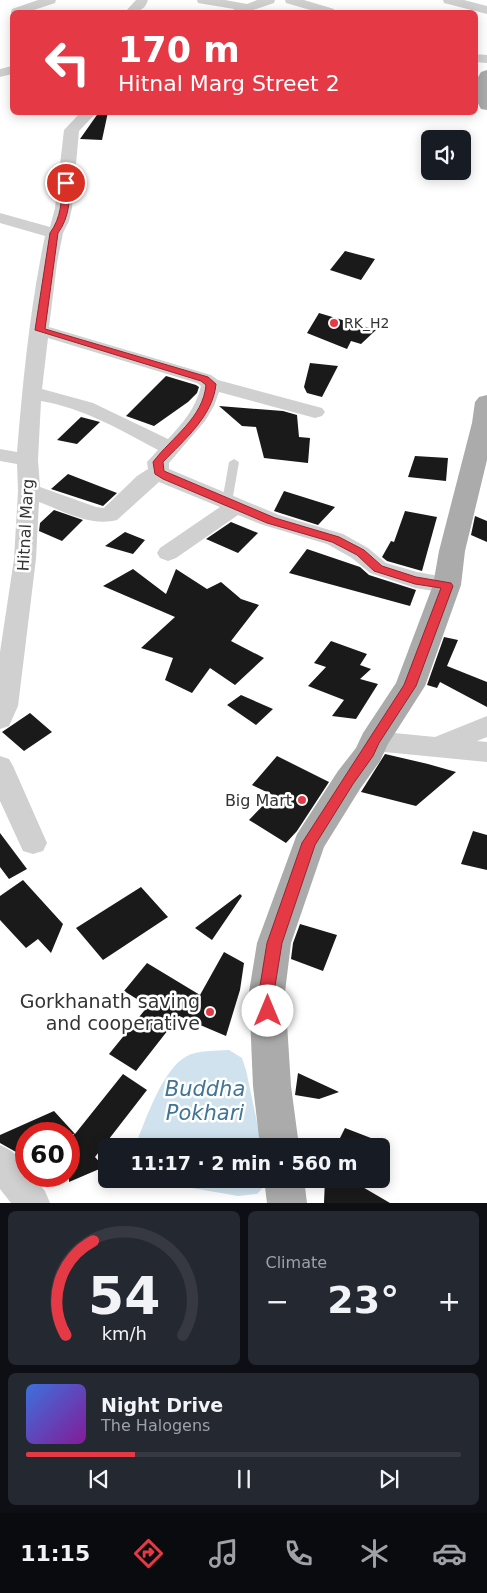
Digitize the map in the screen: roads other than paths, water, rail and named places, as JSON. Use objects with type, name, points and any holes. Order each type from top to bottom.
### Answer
[{"type":"main road","points":[[486,81],[481,88],[483,99],[487,105]]},
{"type":"main road","points":[[278,1138],[272,1086],[267,992],[274,943],[309,843],[349,780],[369,753],[410,686],[447,586],[452,551],[484,424],[487,402]]},
{"type":"main road","points":[[285,1188],[287,1203]]},
{"type":"street","points":[[22,10],[50,0]]},
{"type":"street","points":[[134,10],[140,5],[142,0]]},
{"type":"street","points":[[203,0],[247,9],[269,0]]},
{"type":"street","points":[[291,0],[323,10]]},
{"type":"street","points":[[449,0],[487,10]]},
{"type":"street","name":"Hitnal Marg","points":[[0,719],[5,706],[25,559],[29,491],[27,460],[32,393],[40,330],[54,233],[59,226],[66,203],[66,183],[72,130],[87,115]]},
{"type":"street","points":[[0,218],[54,233]]},
{"type":"street","points":[[40,330],[204,379],[211,384],[247,392],[282,405],[315,412]]},
{"type":"street","points":[[159,472],[158,462],[195,422],[210,391],[211,384]]},
{"type":"street","points":[[32,393],[47,395],[96,411],[171,449]]},
{"type":"street","points":[[0,455],[27,460]]},
{"type":"street","points":[[29,491],[94,514],[109,515],[145,481],[159,472]]},
{"type":"street","points":[[159,472],[271,520],[335,539],[360,552],[378,568],[415,580],[447,586]]},
{"type":"street","points":[[168,552],[231,504]]},
{"type":"street","points":[[438,747],[487,726]]},
{"type":"street","points":[[374,742],[487,752]]},
{"type":"street","points":[[0,766],[33,842]]},
{"type":"street","points":[[0,1162],[33,1203]]},
{"type":"lane","points":[[231,504],[234,462]]},
{"type":"water","name":"Buddha Pokhari","points":[[229,1050],[242,1058],[260,1138],[138,1138],[155,1097],[170,1072],[187,1056],[207,1051]]},
{"type":"water","points":[[192,1188],[262,1188],[257,1194],[238,1196]]},
{"type":"place","name":"RK_H2","points":[[334,323]]},
{"type":"place","name":"Big Mart","points":[[302,800]]},
{"type":"place","name":"Gorkhanath saving and cooperative","points":[[210,1012]]}]
